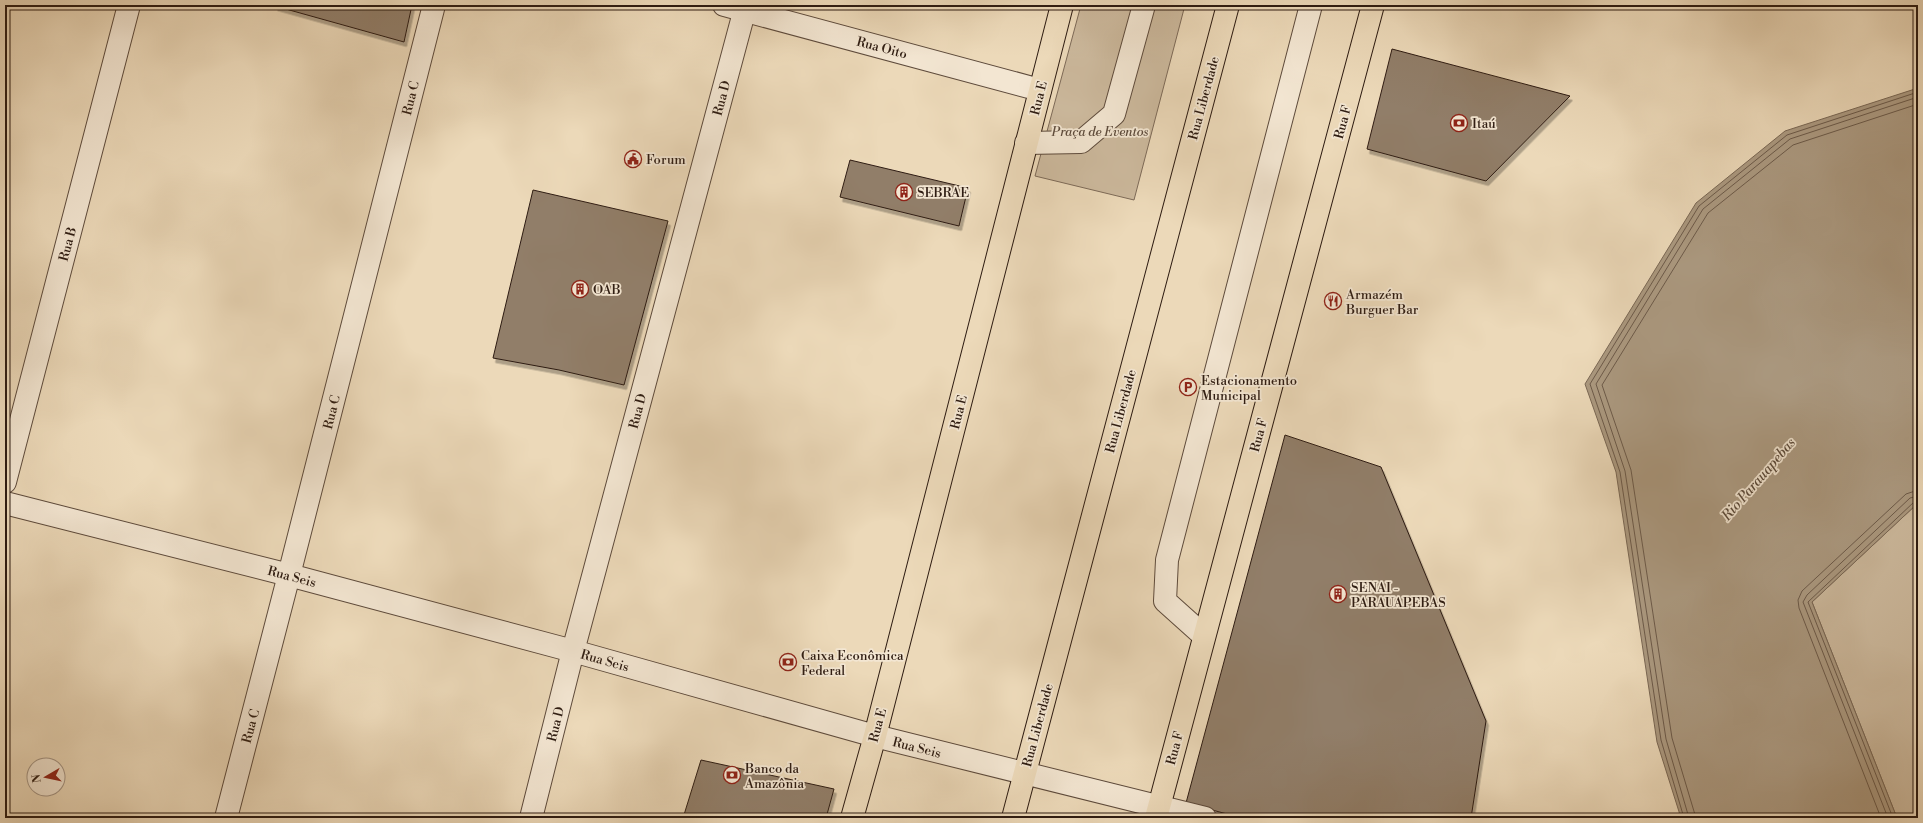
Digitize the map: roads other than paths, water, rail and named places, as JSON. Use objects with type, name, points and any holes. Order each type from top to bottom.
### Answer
[{"type":"main road","name":"Rua E","points":[[852,818],[875,736],[1062,5]]},
{"type":"main road","name":"Rua Liberdade","points":[[1013,818],[1228,5]]},
{"type":"main road","name":"Rua F","points":[[1157,812],[1373,5]]},
{"type":"street","name":"Rua B","points":[[5,482],[129,5]]},
{"type":"street","name":"Rua C","points":[[226,818],[290,575],[434,5]]},
{"type":"street","name":"Rua Oito","points":[[724,5],[746,8],[1040,90]]},
{"type":"street","points":[[1026,143],[1081,142],[1114,114],[1144,5]]},
{"type":"street","points":[[1204,636],[1165,601],[1168,560],[1312,5]]},
{"type":"street","name":"Rua D","points":[[531,818],[573,650],[746,8]]},
{"type":"street","name":"Rua Seis","points":[[5,504],[290,575],[573,650],[875,736],[1024,773],[1157,812],[1205,818]]},
{"type":"water","name":"Rio Parauapebas","points":[[1918,88],[1918,503],[1812,602],[1897,818],[1681,818],[1657,742],[1616,472],[1585,384],[1696,203],[1785,131]]},
{"type":"place","name":"Itaú","points":[[1459,123]]},
{"type":"place","name":"Forum","points":[[633,159]]},
{"type":"place","name":"SEBRAE","points":[[904,192]]},
{"type":"place","name":"OAB","points":[[580,289]]},
{"type":"place","name":"Armazém Burguer Bar","points":[[1333,301]]},
{"type":"place","name":"Estacionamento Municipal","points":[[1188,387]]},
{"type":"place","name":"SENAI - PARAUAPEBAS","points":[[1338,594]]},
{"type":"place","name":"Caixa Econômica Federal","points":[[788,662]]},
{"type":"place","name":"Banco da Amazônia","points":[[732,775]]},
{"type":"park label","name":"Praça de Eventos","points":[[1100,131]]}]
